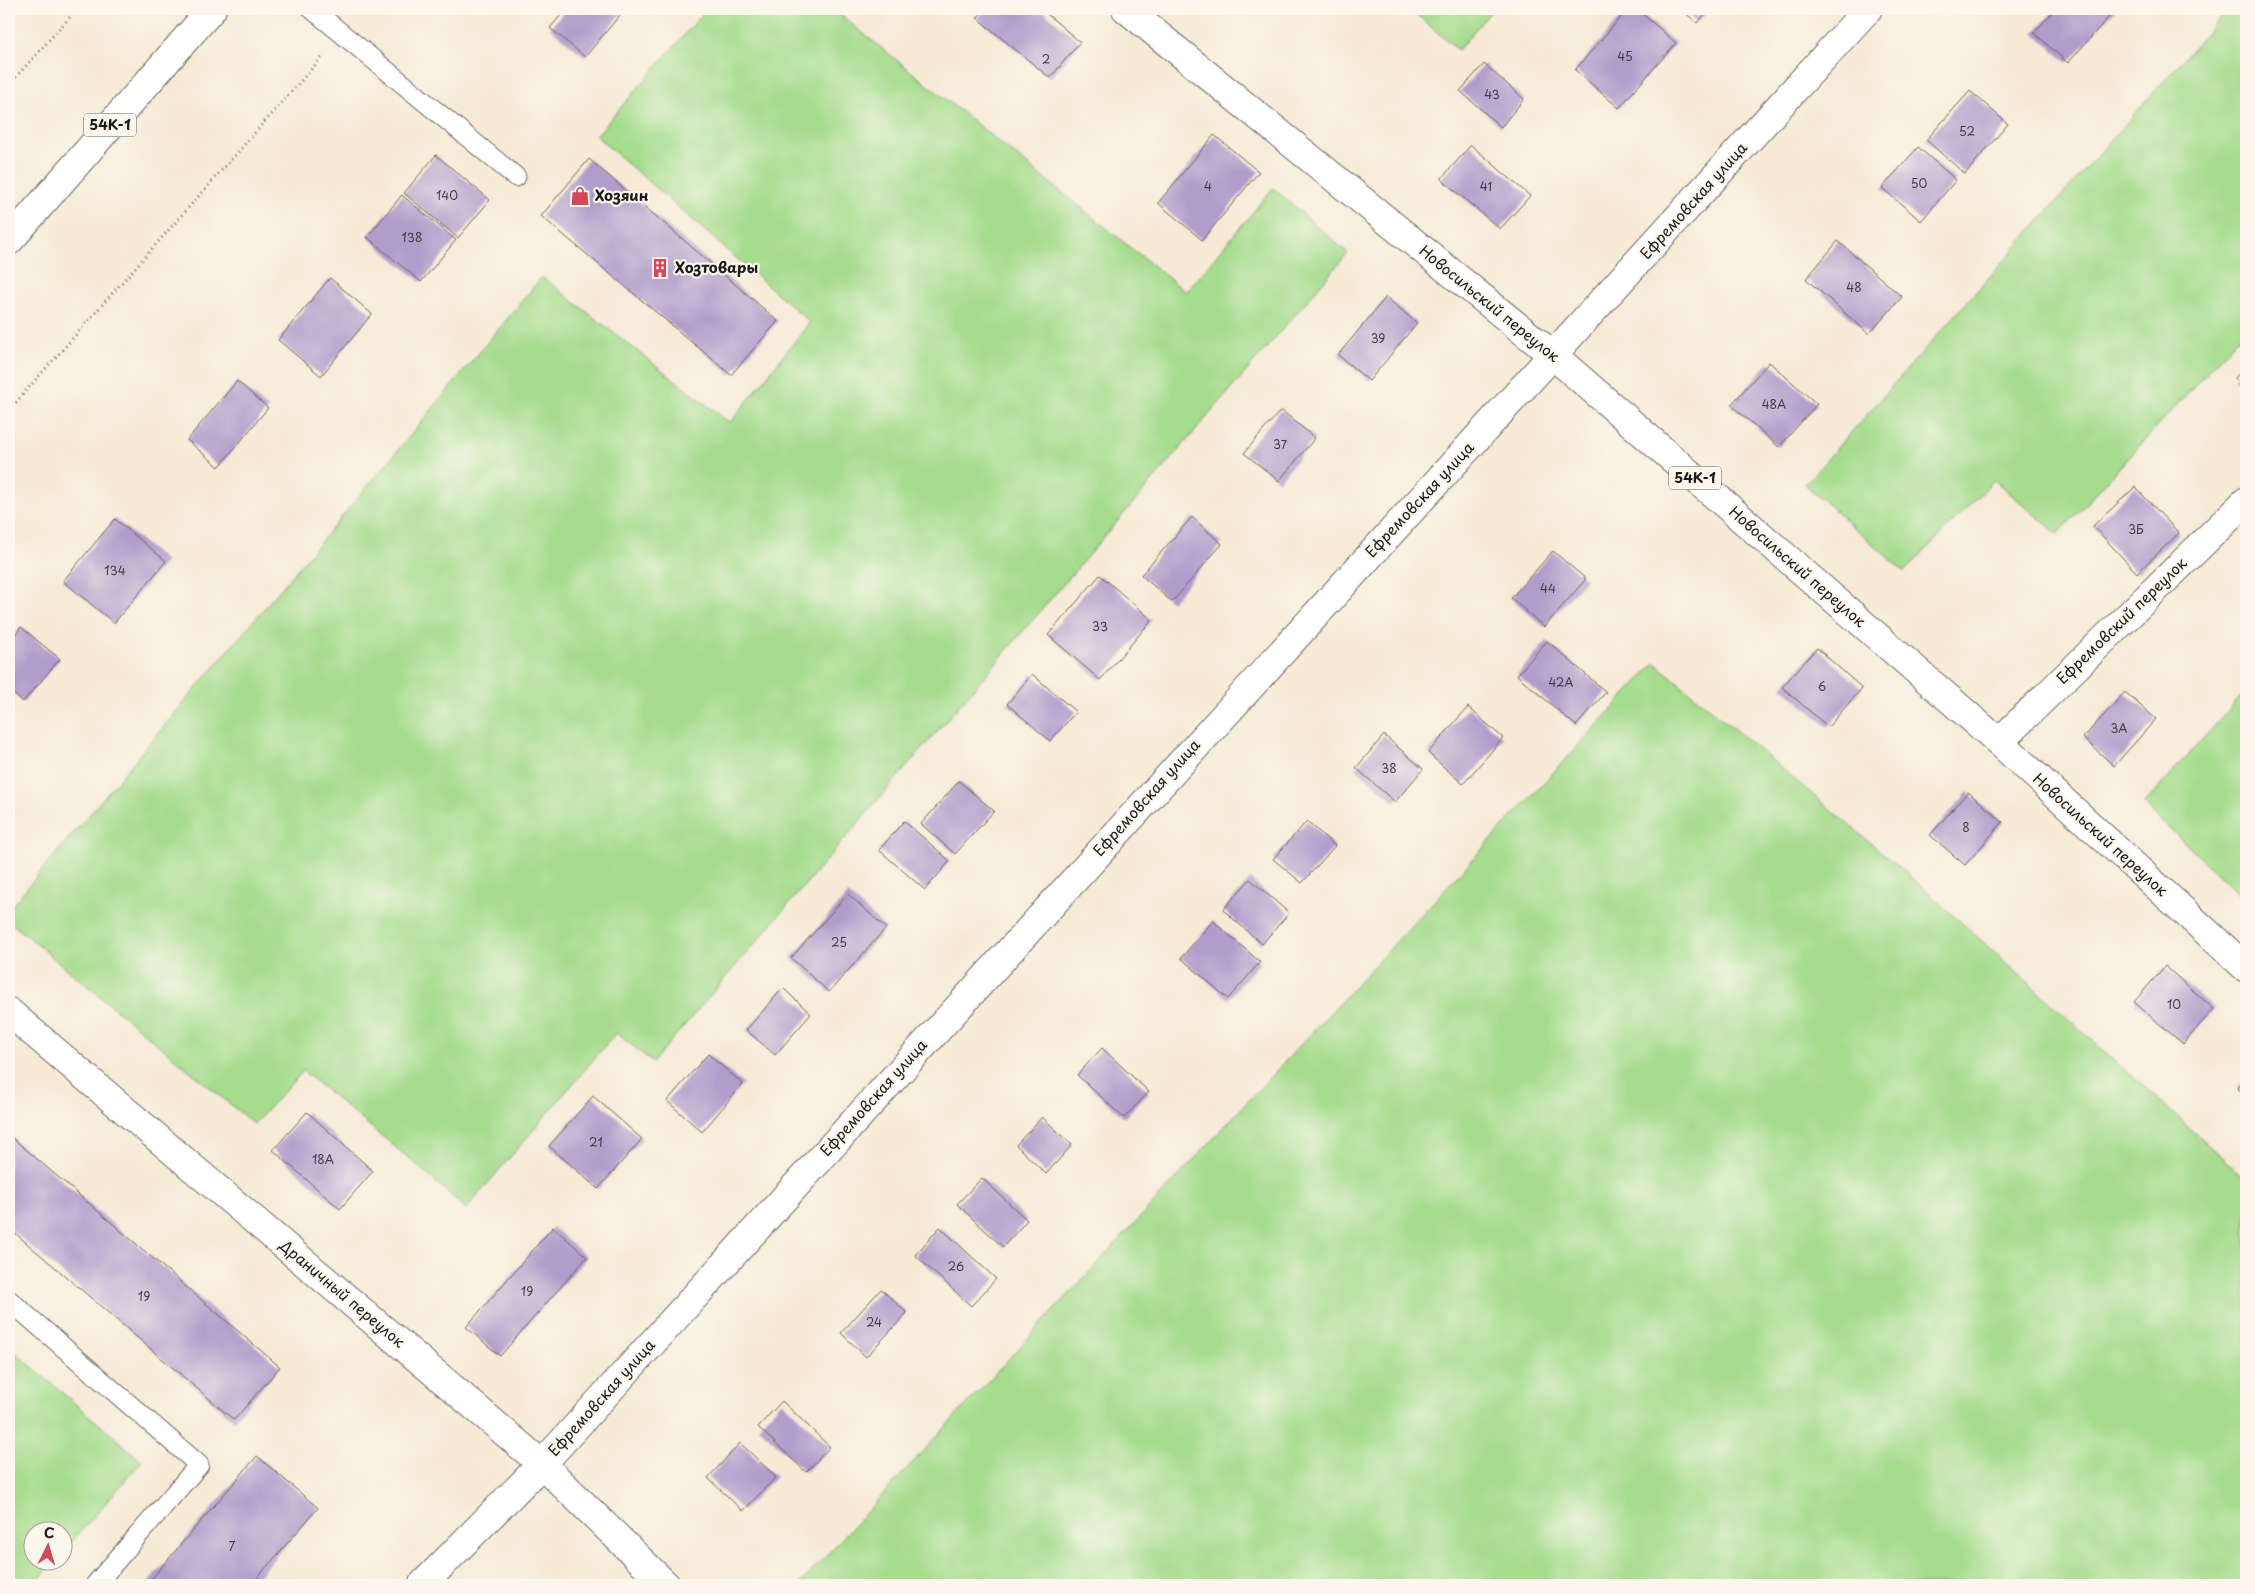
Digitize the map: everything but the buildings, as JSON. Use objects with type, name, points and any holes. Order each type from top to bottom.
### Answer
[{"type":"street","name":"54К-1","points":[[9,241],[212,9]]},
{"type":"street","name":"Новосильский переулок","points":[[1126,9],[1554,356],[1999,742],[2246,968]]},
{"type":"street","name":"Ефремовская улица","points":[[422,1585],[542,1464],[1364,560],[1554,356],[1868,9]]},
{"type":"street","name":"Ефремовский переулок","points":[[1999,742],[2246,501]]},
{"type":"street","name":"Драничный переулок","points":[[9,1012],[542,1464],[666,1585]]},
{"type":"lane","points":[[312,9],[516,177]]},
{"type":"lane","points":[[9,1300],[199,1465],[95,1585]]},
{"type":"path","points":[[9,85],[77,9]]},
{"type":"path","points":[[9,410],[343,34]]},
{"type":"green space","points":[[707,9],[833,9],[1186,292],[1273,188],[1348,253],[653,1062],[616,1033],[466,1209],[411,1160],[303,1071],[254,1124],[9,921],[9,909],[395,454],[542,277],[730,423],[810,322],[596,136]]},
{"type":"green space","points":[[1410,9],[1493,9],[1458,50]]},
{"type":"green space","points":[[2228,9],[2246,9],[2246,330],[2058,534],[1994,480],[1904,572],[1805,484]]},
{"type":"green space","points":[[1655,663],[1903,870],[2246,1179],[2246,1585],[799,1585]]},
{"type":"green space","points":[[2246,691],[2246,901],[2144,804]]},
{"type":"green space","points":[[9,1347],[142,1461],[72,1542],[72,1522],[22,1522],[22,1572],[45,1572],[34,1585],[9,1585]]},
{"type":"place","name":"Хозяин","points":[[580,196]]},
{"type":"place","name":"Хозтовары","points":[[660,268]]}]
